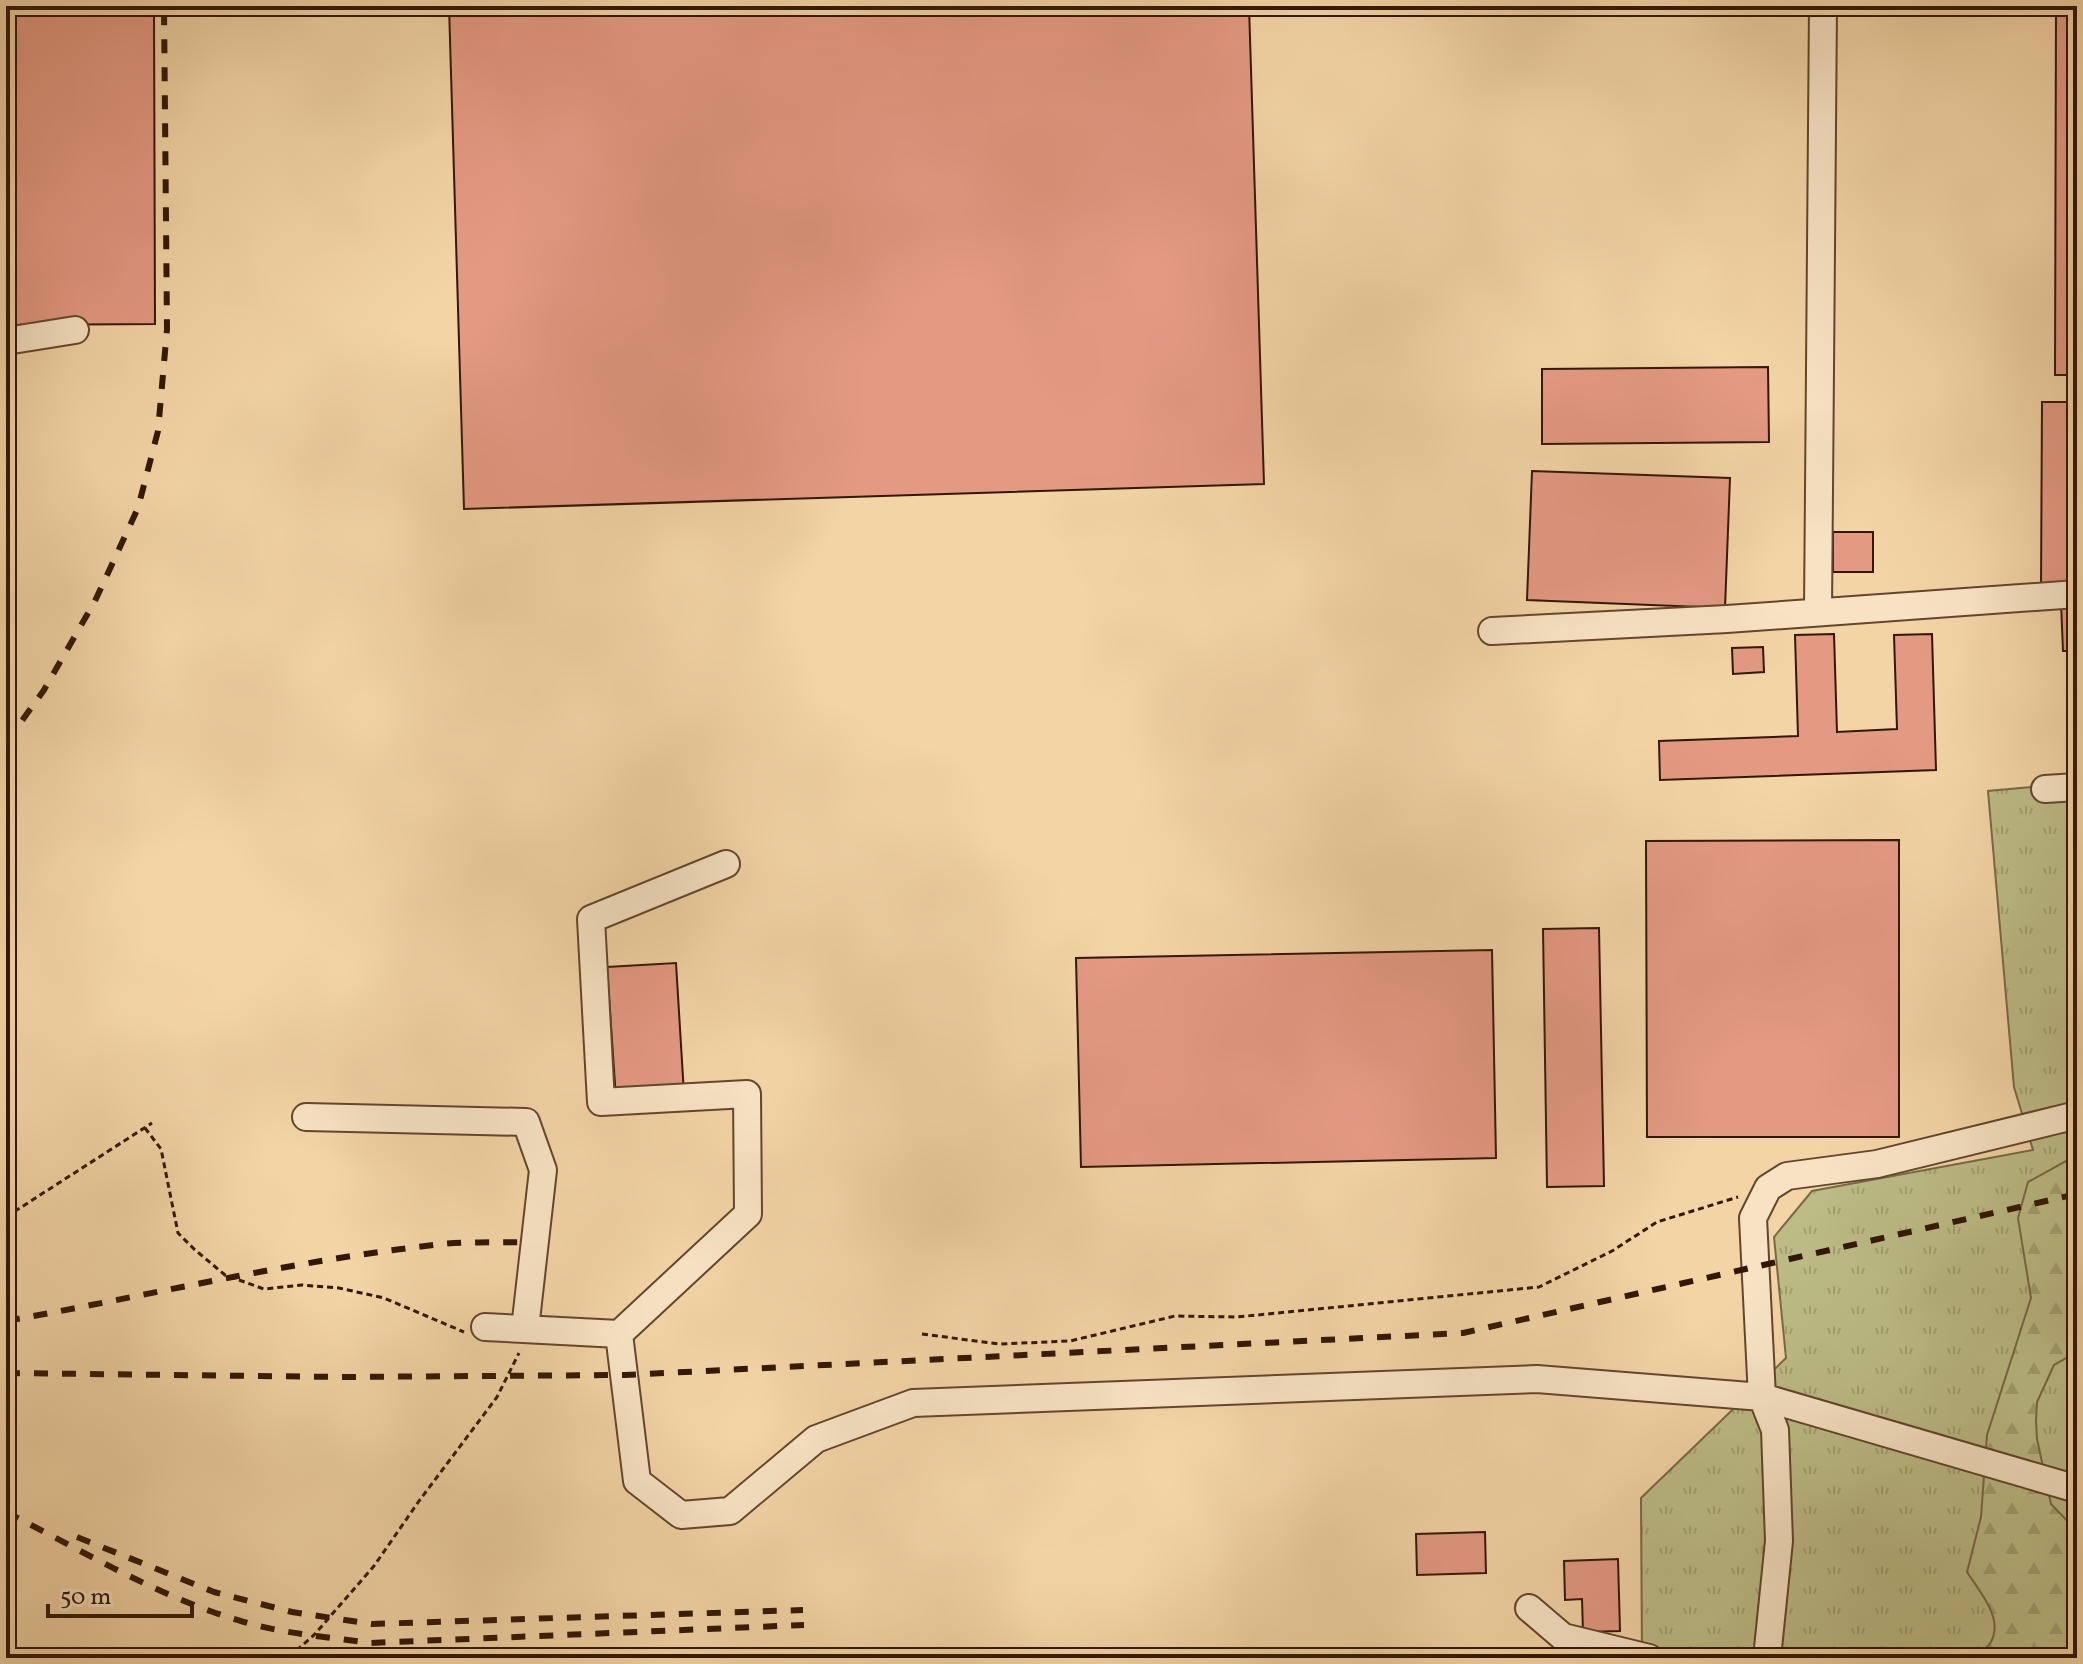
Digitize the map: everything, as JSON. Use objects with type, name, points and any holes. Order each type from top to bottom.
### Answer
[{"type":"street","points":[[1818,611],[1823,6]]},
{"type":"street","points":[[6,341],[75,330]]},
{"type":"street","points":[[1492,631],[1711,620],[2077,594]]},
{"type":"street","points":[[2045,789],[2077,787]]},
{"type":"street","points":[[485,1327],[619,1334],[748,1214],[747,1094],[601,1102],[591,919],[726,864]]},
{"type":"street","points":[[1767,1658],[1779,1541],[1775,1430],[1762,1397],[1753,1218],[1778,1182],[1877,1164],[2077,1115]]},
{"type":"street","points":[[306,1117],[526,1122],[543,1170],[525,1329]]},
{"type":"street","points":[[619,1334],[637,1481],[681,1515],[730,1511],[816,1439],[913,1403],[1537,1379],[1762,1397],[2077,1489]]},
{"type":"street","points":[[1529,1608],[1563,1637],[1649,1658]]},
{"type":"path","points":[[6,1217],[152,1123]]},
{"type":"path","points":[[145,1128],[161,1149],[178,1233],[225,1275],[264,1289],[302,1285],[339,1288],[384,1298],[468,1333],[485,1327]]},
{"type":"path","points":[[922,1334],[999,1344],[1070,1341],[1175,1316],[1237,1317],[1539,1287],[1612,1251],[1657,1222],[1778,1182]]},
{"type":"path","points":[[289,1658],[314,1635],[374,1566],[497,1397],[519,1353],[525,1329]]},
{"type":"path","points":[[289,1658],[296,1658]]},
{"type":"green space","points":[[2077,783],[2077,1658],[1642,1658],[1641,1498],[1786,1358],[1774,1237],[1812,1191],[2033,1150],[2014,1087],[1988,791]]},
{"type":"green space","points":[[2077,1155],[2077,1357],[2070,1356],[2054,1365],[2037,1402],[2036,1421],[2051,1504],[2077,1531],[2077,1658],[1972,1658],[1990,1644],[1994,1633],[1992,1614],[1967,1572],[1981,1517],[1987,1435],[2031,1298],[2018,1218],[2028,1182]]},
{"type":"building","points":[[6,6],[154,6],[155,324],[6,325]]},
{"type":"building","points":[[449,6],[1249,6],[1264,484],[464,509]]},
{"type":"building","points":[[2056,6],[2077,6],[2077,375],[2055,375]]},
{"type":"building","points":[[1768,367],[1769,442],[1542,444],[1542,369]]},
{"type":"building","points":[[2042,402],[2077,402],[2077,587],[2041,587]]},
{"type":"building","points":[[1532,471],[1730,478],[1725,608],[1527,600]]},
{"type":"building","points":[[1833,532],[1873,532],[1873,572],[1833,572]]},
{"type":"building","points":[[2061,603],[2077,603],[2077,651],[2063,651]]},
{"type":"building","points":[[1834,634],[1837,732],[1897,729],[1894,635],[1932,634],[1936,770],[1660,780],[1659,741],[1798,736],[1795,635]]},
{"type":"building","points":[[1763,647],[1764,672],[1733,674],[1732,648]]},
{"type":"building","points":[[1899,840],[1899,1137],[1647,1137],[1646,841]]},
{"type":"building","points":[[1599,928],[1604,1186],[1547,1187],[1543,929]]},
{"type":"building","points":[[1492,950],[1496,1158],[1081,1167],[1076,958]]},
{"type":"building","points":[[676,963],[684,1094],[616,1099],[607,967]]},
{"type":"building","points":[[1485,1532],[1486,1573],[1417,1575],[1416,1534]]},
{"type":"building","points":[[1618,1559],[1620,1631],[1583,1632],[1582,1599],[1565,1600],[1564,1561]]},
{"type":"railway","points":[[6,743],[44,690],[95,601],[138,508],[158,431],[167,329],[164,6]]},
{"type":"railway","points":[[6,1373],[341,1377],[625,1375],[1463,1333],[2077,1194]]},
{"type":"railway","points":[[6,1321],[273,1269],[380,1252],[457,1243],[525,1242]]},
{"type":"railway","points":[[6,1512],[122,1573],[182,1600],[244,1622],[307,1635],[370,1643],[804,1625]]},
{"type":"railway","points":[[77,1537],[214,1592],[292,1612],[372,1624],[803,1610]]}]
